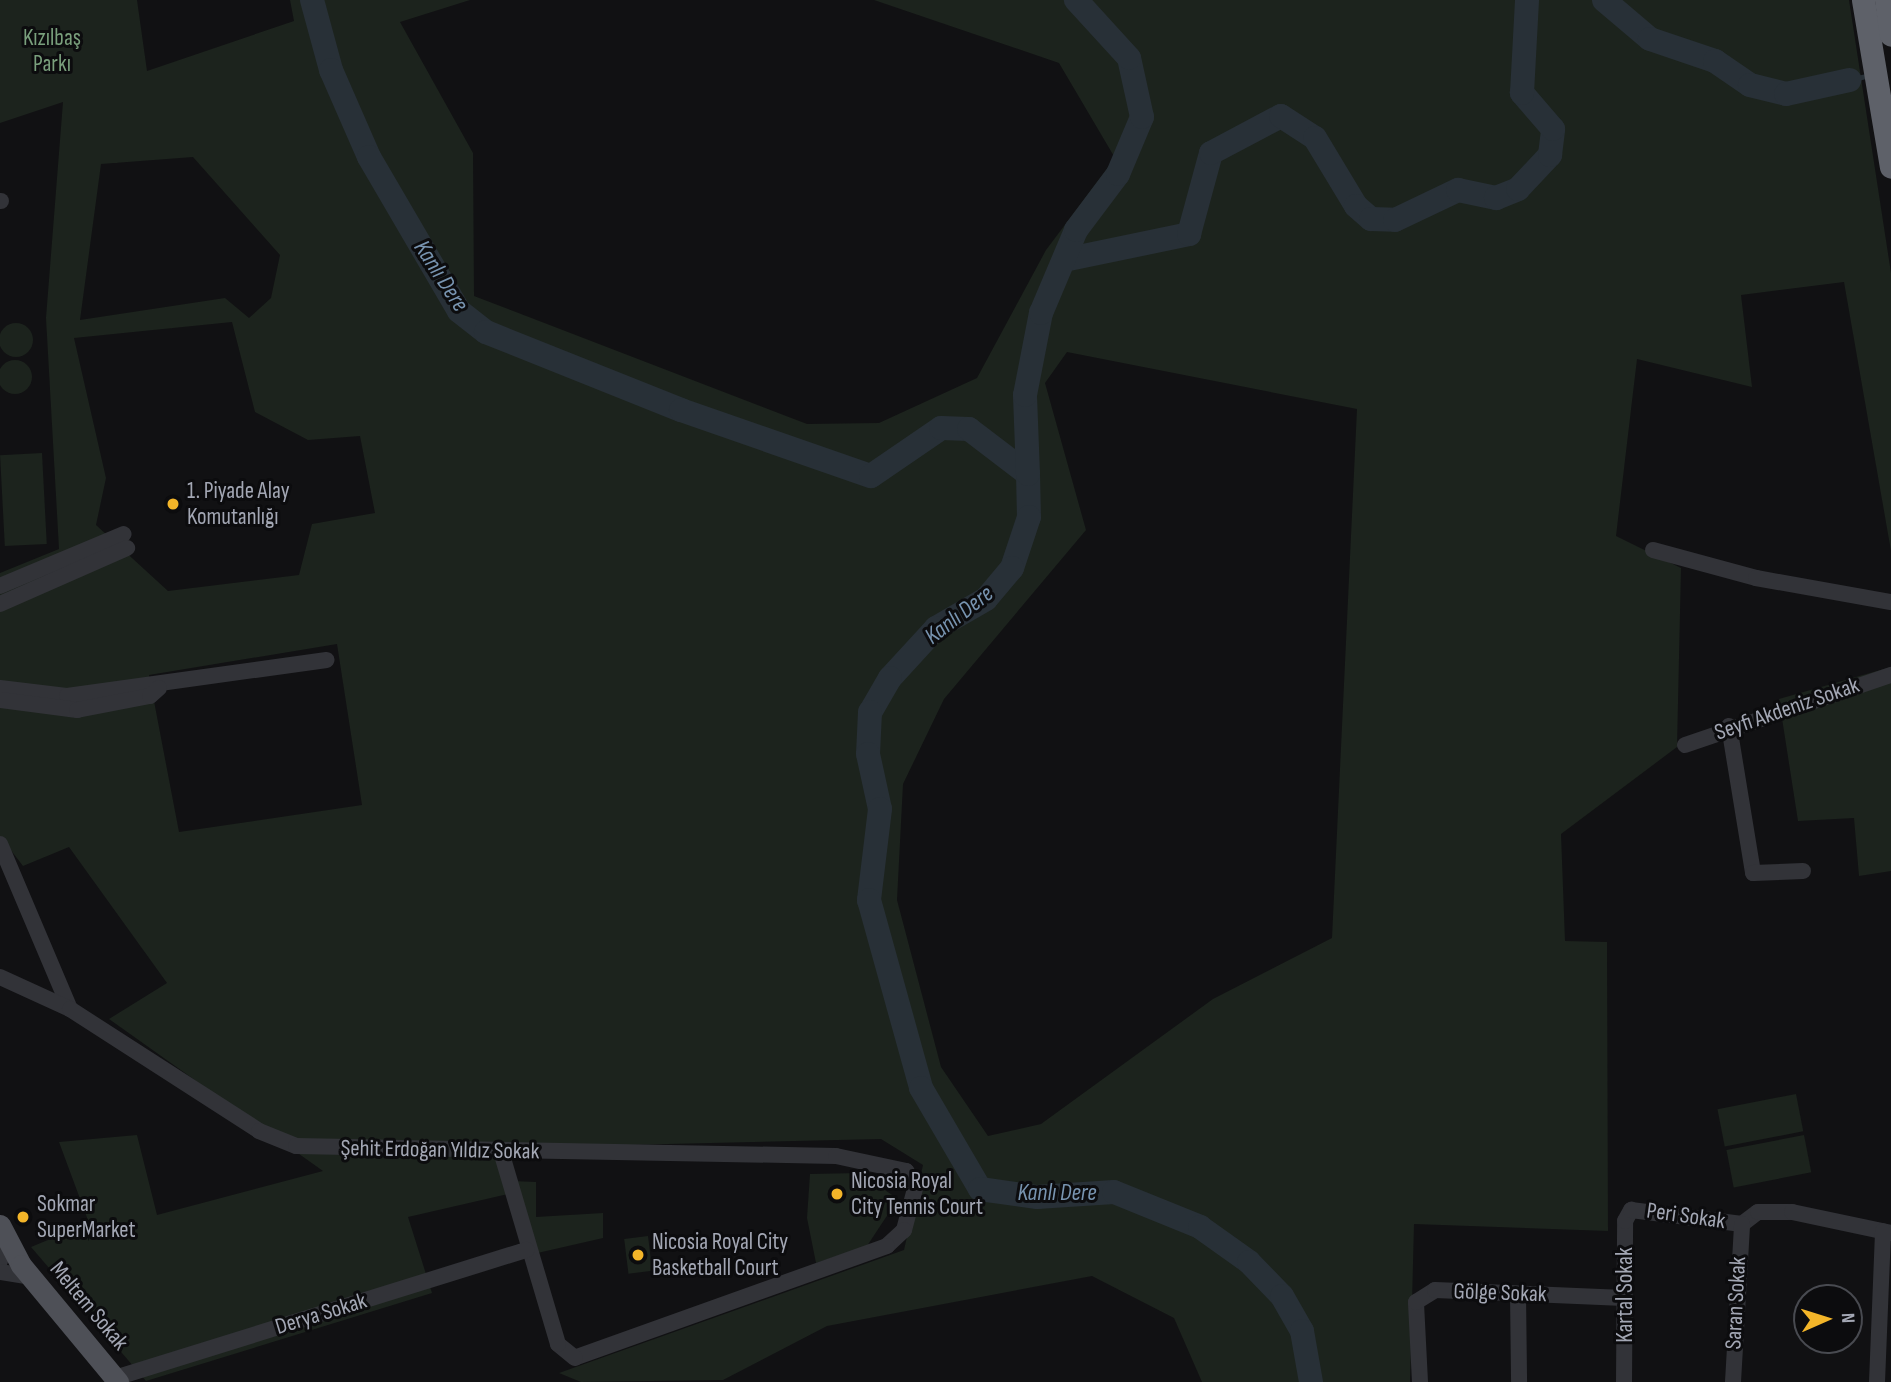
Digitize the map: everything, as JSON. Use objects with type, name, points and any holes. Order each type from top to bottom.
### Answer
[{"type":"highway","points":[[1863,0],[1869,51],[1891,167]]},
{"type":"highway","points":[[1886,0],[1891,35]]},
{"type":"main road","name":"Meltem Sokak","points":[[3,1231],[31,1278],[116,1380]]},
{"type":"street","points":[[0,586],[125,541],[0,604]]},
{"type":"street","points":[[1653,550],[1756,578],[1891,602]]},
{"type":"street","points":[[0,688],[67,696],[144,683],[159,688],[327,660]]},
{"type":"street","name":"Seyfi Akdeniz Sokak","points":[[1685,745],[1729,726],[1891,675]]},
{"type":"street","points":[[0,700],[77,710],[150,696],[159,688]]},
{"type":"street","points":[[1729,726],[1752,873],[1803,871]]},
{"type":"street","points":[[0,844],[71,1009]]},
{"type":"street","name":"Şehit Erdoğan Yıldız Sokak","points":[[0,977],[71,1009],[275,1141],[359,1150],[836,1156],[906,1171],[916,1185],[904,1230],[887,1246],[588,1356],[566,1356],[558,1344],[527,1250]]},
{"type":"street","points":[[501,1152],[527,1250]]},
{"type":"street","name":"Peri Sokak","points":[[1631,1210],[1742,1224]]},
{"type":"street","name":"Kartal Sokak","points":[[1624,1382],[1625,1222],[1631,1210]]},
{"type":"street","points":[[1742,1224],[1758,1212],[1792,1212],[1887,1232],[1877,1382]]},
{"type":"street","name":"Saran Sokak","points":[[1733,1382],[1742,1224]]},
{"type":"street","points":[[0,1261],[3,1231]]},
{"type":"street","name":"Derya Sokak","points":[[116,1380],[527,1250]]},
{"type":"street","points":[[0,1272],[31,1278]]},
{"type":"street","name":"Gölge Sokak","points":[[1420,1382],[1416,1301],[1435,1290],[1624,1298]]},
{"type":"street","points":[[1518,1294],[1519,1382]]},
{"type":"green space","name":"Kızılbaş Parkı","points":[[0,0],[137,0],[147,71],[294,21],[290,0],[470,0],[400,22],[473,153],[474,296],[807,424],[879,423],[977,378],[1046,250],[1115,158],[1059,63],[874,0],[1849,0],[1891,273],[1891,551],[1844,282],[1741,295],[1752,387],[1637,359],[1616,536],[1681,568],[1677,747],[1561,834],[1565,941],[1607,942],[1608,1231],[1414,1224],[1410,1382],[1202,1382],[1174,1318],[1092,1276],[827,1326],[723,1380],[581,1382],[559,1373],[904,1250],[923,1165],[881,1139],[495,1148],[508,1194],[408,1217],[432,1293],[146,1381],[31,1247],[89,1223],[59,1142],[137,1135],[157,1215],[323,1171],[109,1019],[167,983],[69,847],[23,866],[0,836],[0,573],[59,549],[46,318],[63,102],[0,123]],"holes":[[[193,157],[280,255],[271,298],[249,318],[225,298],[80,320],[101,164]],[[232,322],[255,412],[308,440],[360,436],[375,513],[312,524],[299,575],[168,591],[96,525],[106,478],[74,338]],[[1067,352],[1357,409],[1332,938],[1213,999],[1041,1124],[988,1136],[941,1067],[897,900],[903,784],[944,699],[1086,530],[1045,383]],[[337,644],[362,805],[179,832],[149,675]]]},
{"type":"green space","points":[[16,323],[28,328],[33,340],[28,352],[16,357],[4,352],[-1,340],[4,328]]},
{"type":"green space","points":[[15,360],[27,365],[32,377],[27,389],[15,394],[3,389],[-2,377],[3,365]]},
{"type":"green space","points":[[42,453],[47,544],[5,546],[0,455]]},
{"type":"green space","points":[[1891,667],[1891,871],[1859,876],[1854,818],[1798,821],[1779,699]]},
{"type":"green space","points":[[1796,1094],[1803,1131],[1725,1147],[1717,1109]]},
{"type":"green space","points":[[1804,1135],[1811,1172],[1734,1187],[1726,1150]]},
{"type":"green space","points":[[860,1173],[898,1199],[867,1246],[816,1263],[807,1218],[810,1174]]},
{"type":"green space","points":[[512,1181],[536,1182],[536,1217],[603,1213],[603,1238],[533,1254]]},
{"type":"green space","name":"Nicosia Royal City Basketball Court","points":[[648,1236],[652,1271],[628,1274],[624,1239]]},
{"type":"waterway","name":"Kanlı Dere","points":[[312,0],[331,70],[369,157],[459,311],[486,332],[681,410],[871,476],[941,428],[969,429],[1028,474],[1029,517],[1012,568],[986,599],[936,628],[890,678],[870,712],[868,754],[880,809],[869,900],[921,1088],[980,1189],[1037,1197],[1114,1192],[1200,1227],[1249,1262],[1282,1296],[1302,1331],[1311,1382]]},
{"type":"waterway","points":[[1028,474],[1025,395],[1041,313],[1076,230],[1118,174],[1142,117],[1129,58],[1076,0]]},
{"type":"waterway","points":[[1064,260],[1189,234],[1211,153],[1281,116],[1315,138],[1356,206],[1371,219],[1395,220],[1458,190],[1496,198],[1518,189],[1550,155],[1553,129],[1522,93],[1527,0]]},
{"type":"waterway","points":[[1604,0],[1650,39],[1715,61],[1750,85],[1786,94],[1849,80]]},
{"type":"waterway","points":[[1849,80],[1870,75]]},
{"type":"place","name":"1. Piyade Alay Komutanlığı","points":[[173,504]]},
{"type":"place","name":"Nicosia Royal City Tennis Court","points":[[837,1194]]},
{"type":"place","name":"Sokmar SuperMarket","points":[[23,1217]]},
{"type":"place","name":"Nicosia Royal City Basketball Court","points":[[638,1255]]}]
